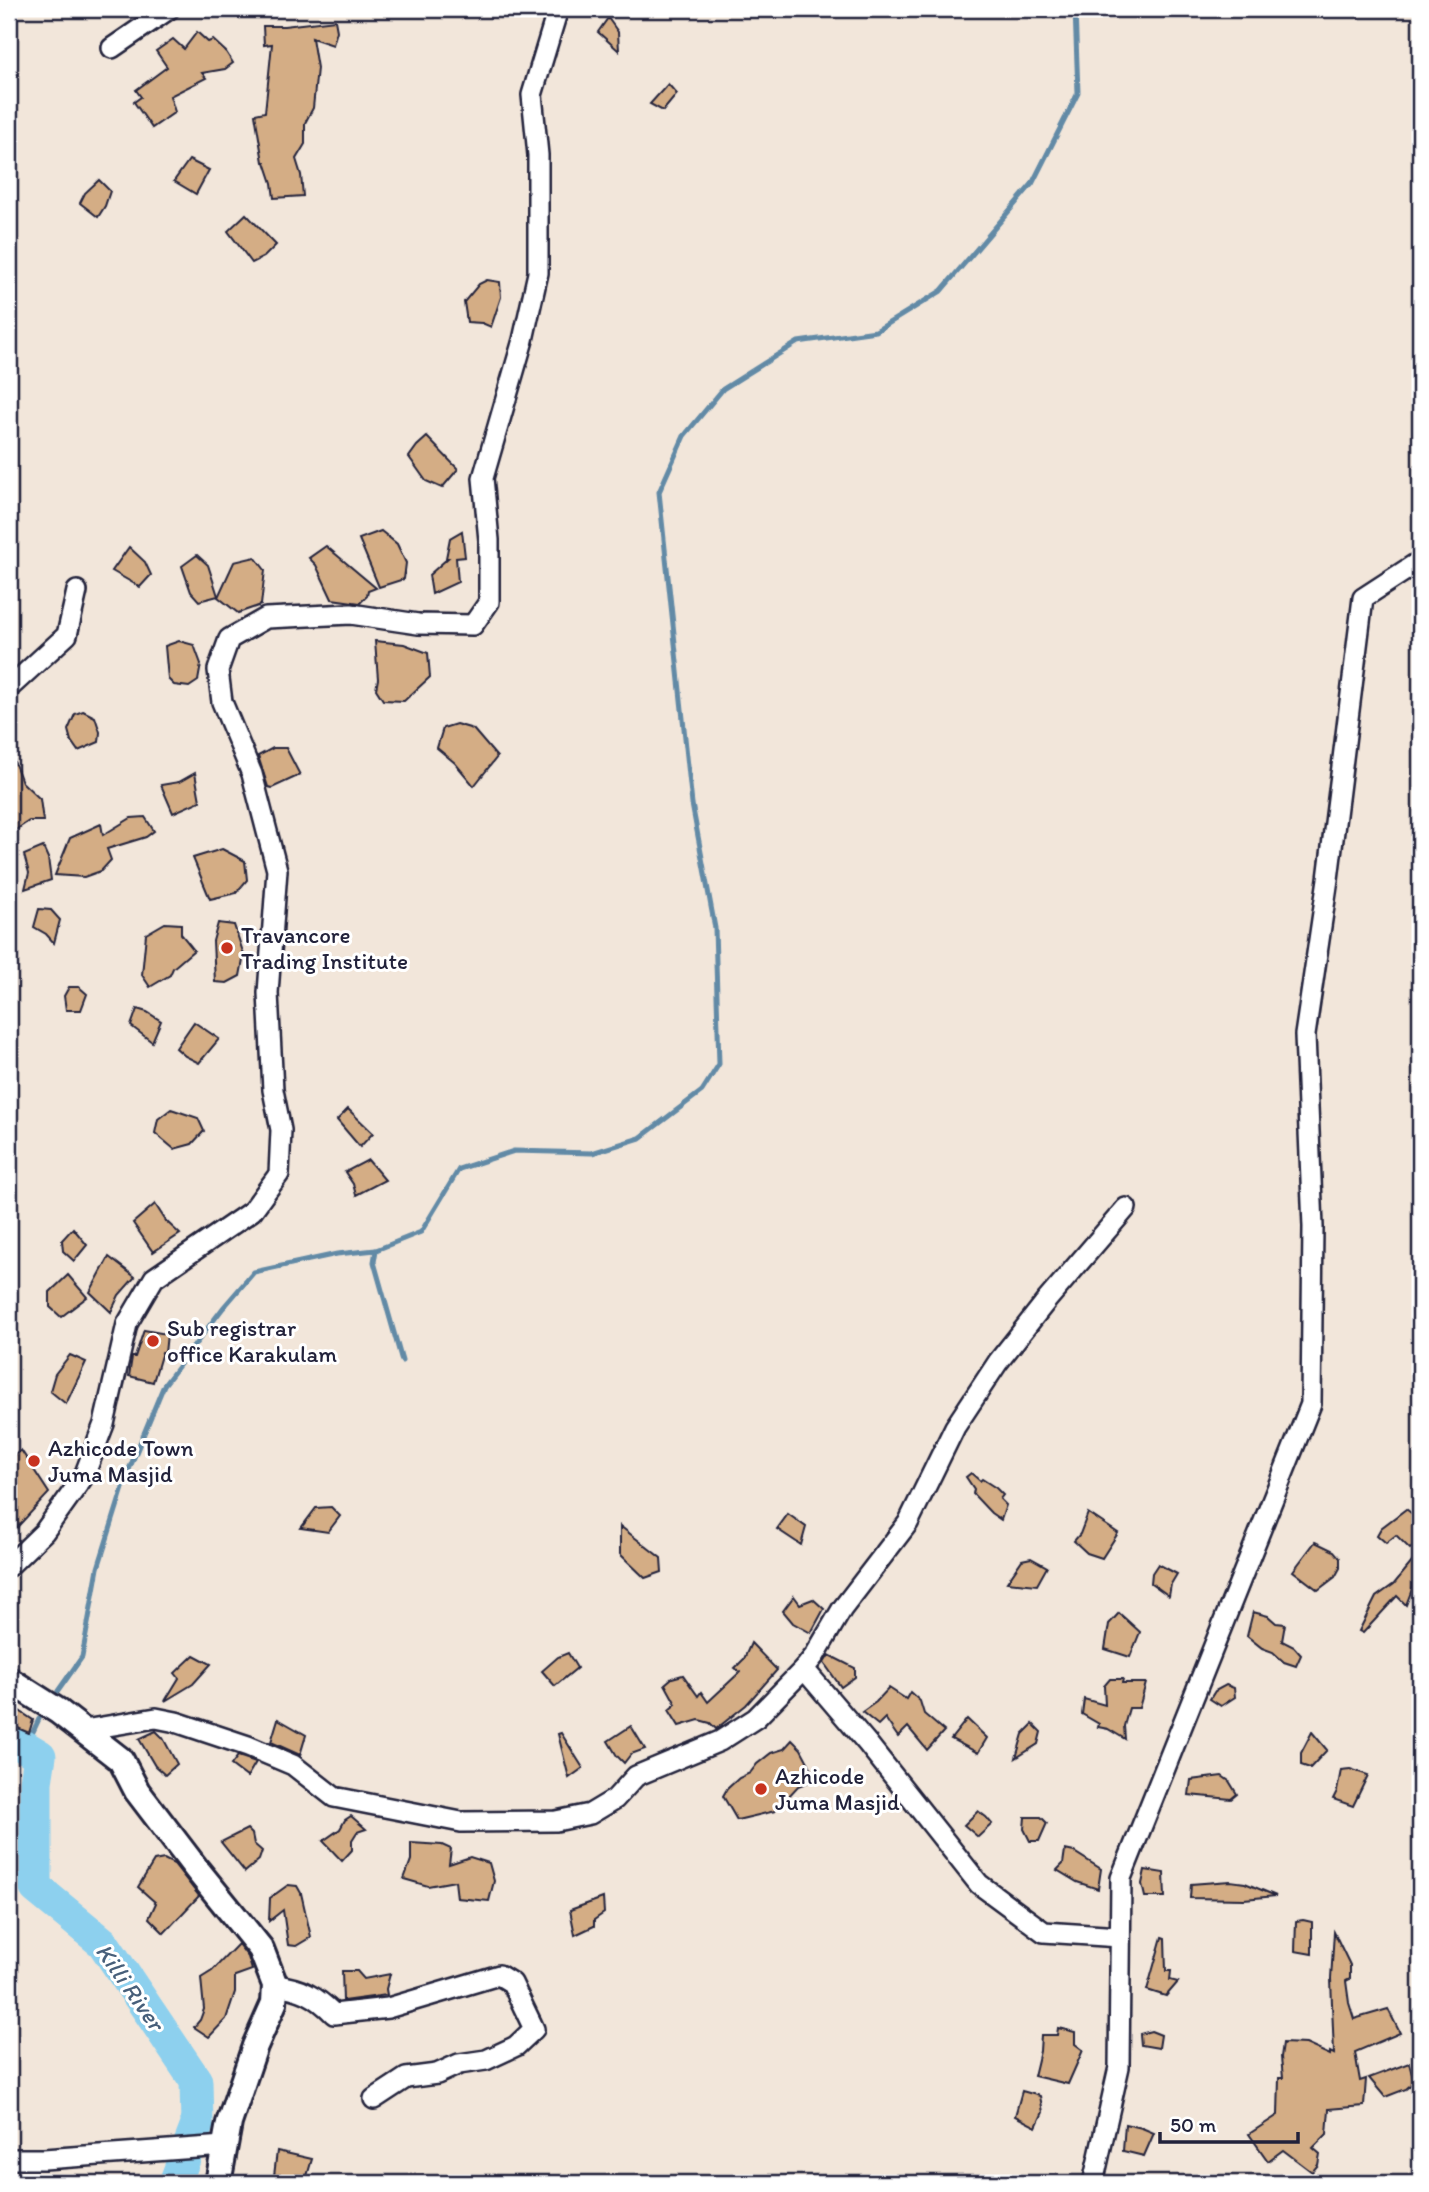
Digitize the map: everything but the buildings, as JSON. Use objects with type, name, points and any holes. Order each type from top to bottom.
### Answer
[{"type":"main road","points":[[9,1680],[58,1711],[121,1760],[137,1791],[261,1949],[275,1985],[274,2003],[255,2046],[229,2123],[215,2147],[221,2182]]},
{"type":"street","points":[[112,48],[169,9]]},
{"type":"street","points":[[9,1566],[44,1532],[84,1476],[104,1424],[127,1324],[154,1278],[252,1211],[279,1174],[281,1130],[273,1090],[268,993],[277,870],[252,774],[222,702],[218,670],[229,639],[266,618],[351,614],[418,624],[473,625],[489,601],[489,540],[484,478],[517,364],[538,273],[538,155],[532,95],[558,9]]},
{"type":"street","points":[[1093,2183],[1119,2067],[1121,1878],[1311,1404],[1313,1227],[1305,1035],[1328,879],[1363,598],[1420,561]]},
{"type":"street","points":[[9,688],[67,635],[77,591]]},
{"type":"street","points":[[84,1730],[156,1718],[166,1720],[248,1746],[293,1765],[334,1797],[461,1822],[556,1821],[590,1814],[615,1799],[636,1776],[720,1741],[755,1718],[804,1669],[816,1655],[842,1609],[908,1522],[955,1427],[998,1362],[1126,1208]]},
{"type":"street","points":[[804,1669],[869,1744],[979,1884],[1044,1932],[1120,1937]]},
{"type":"street","points":[[275,1985],[303,1990],[334,2014],[388,2008],[499,1975],[512,1983],[534,2029],[516,2046],[486,2060],[459,2064],[437,2074],[406,2078],[374,2099]]},
{"type":"street","points":[[9,2159],[215,2147]]},
{"type":"waterway","points":[[376,1250],[421,1232],[459,1169],[514,1151],[592,1153],[640,1138],[702,1091],[719,1064],[715,928],[692,804],[659,492],[684,436],[723,389],[798,342],[876,331],[941,291],[1032,184],[1078,93],[1075,9]]},
{"type":"waterway","points":[[58,1691],[82,1657],[98,1568],[128,1472],[164,1385],[254,1272],[337,1254],[376,1250],[374,1262],[402,1361]]},
{"type":"waterway","points":[[9,1736],[31,1736],[39,1719]]},
{"type":"waterway","name":"Killi River","points":[[9,1740],[40,1756],[36,1782],[36,1888],[103,1943],[196,2081],[197,2125],[175,2183]]},
{"type":"place","name":"Travancore Trading Institute","points":[[227,948]]},
{"type":"place","name":"Sub registrar office Karakulam","points":[[153,1341]]},
{"type":"place","name":"Azhicode Town Juma Masjid","points":[[34,1461]]},
{"type":"place","name":"Azhicode Juma Masjid","points":[[761,1789]]}]
